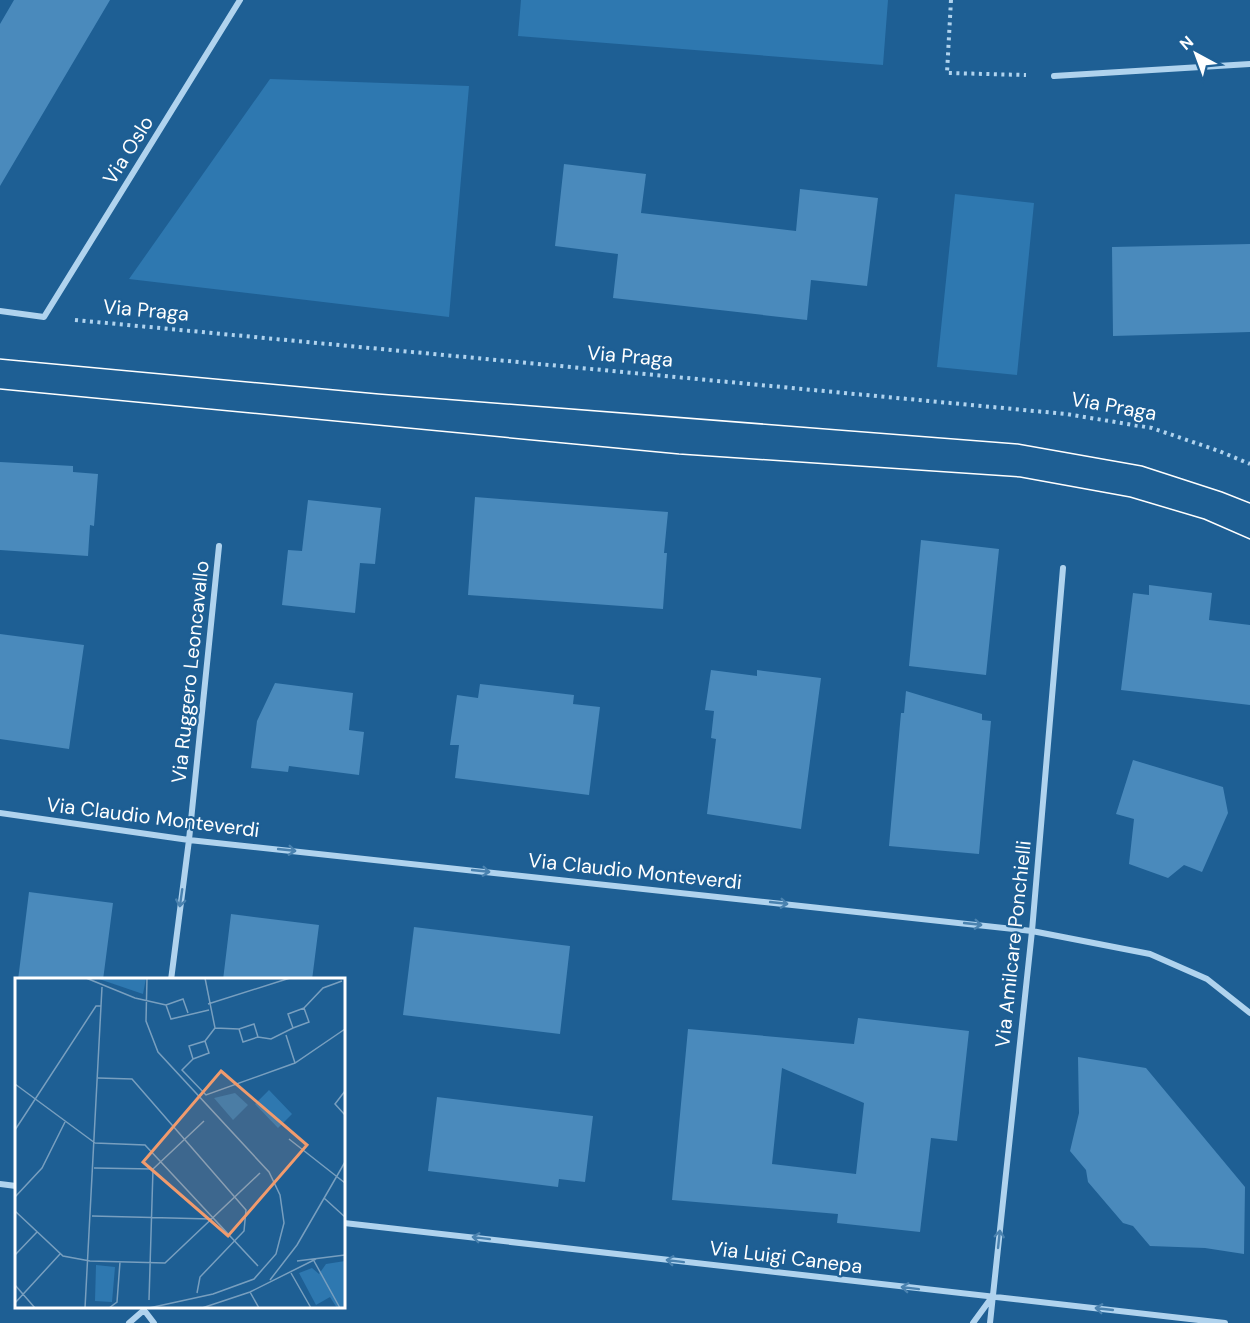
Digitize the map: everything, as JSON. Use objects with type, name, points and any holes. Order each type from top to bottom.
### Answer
[{"type":"street","name":"Via Oslo","points":[[44,317],[240,0]]},
{"type":"street","points":[[1054,76],[1250,64]]},
{"type":"street","points":[[0,311],[44,317]]},
{"type":"street","name":"Via Ruggero Leoncavallo","points":[[171,978],[189,840],[219,546]]},
{"type":"street","name":"Via Amilcare Ponchielli","points":[[990,1323],[1032,931],[1063,568]]},
{"type":"street","name":"Via Claudio Monteverdi","points":[[0,813],[189,840],[1032,931],[1150,954],[1207,979],[1250,1013]]},
{"type":"street","points":[[0,1184],[15,1186]]},
{"type":"street","name":"Via Luigi Canepa","points":[[345,1223],[1224,1323]]},
{"type":"street","points":[[973,1323],[992,1297]]},
{"type":"street","points":[[129,1323],[144,1308],[154,1323]]},
{"type":"path","points":[[951,0],[947,73],[1054,76]]},
{"type":"path","name":"Via Praga","points":[[44,317],[1066,414],[1152,428],[1250,464]]},
{"type":"shaded area","points":[[521,0],[888,0],[883,65],[518,36]]},
{"type":"shaded area","points":[[270,79],[469,86],[449,317],[129,279]]},
{"type":"shaded area","points":[[955,194],[1034,203],[1017,375],[937,367]]},
{"type":"building","points":[[14,0],[110,0],[0,186],[0,24]]},
{"type":"building","points":[[564,164],[646,174],[641,213],[796,231],[800,189],[878,198],[867,286],[811,280],[807,320],[613,298],[618,254],[555,246]]},
{"type":"building","points":[[1250,244],[1250,332],[1113,336],[1112,247]]},
{"type":"building","points":[[0,462],[73,466],[73,472],[98,474],[94,526],[90,525],[88,556],[0,550]]},
{"type":"building","points":[[475,497],[668,512],[664,553],[667,553],[663,609],[468,595]]},
{"type":"building","points":[[308,500],[381,508],[375,564],[360,563],[355,613],[282,605],[288,550],[302,551]]},
{"type":"building","points":[[921,540],[999,549],[986,675],[909,666]]},
{"type":"building","points":[[1149,585],[1212,593],[1209,620],[1250,625],[1250,705],[1121,690],[1133,593],[1149,595]]},
{"type":"building","points":[[0,634],[84,645],[69,749],[0,739]]},
{"type":"building","points":[[711,670],[757,676],[757,670],[821,678],[801,829],[707,814],[716,739],[711,738],[714,711],[705,710]]},
{"type":"building","points":[[275,683],[353,693],[349,730],[364,732],[359,775],[289,766],[288,772],[251,768],[257,721]]},
{"type":"building","points":[[480,684],[574,695],[573,704],[600,707],[589,795],[455,778],[459,745],[450,745],[457,695],[478,698]]},
{"type":"building","points":[[906,691],[982,714],[982,720],[991,721],[979,854],[889,846],[901,713],[904,713]]},
{"type":"building","points":[[1133,760],[1223,787],[1228,813],[1202,872],[1184,865],[1168,878],[1129,864],[1134,819],[1116,814]]},
{"type":"building","points":[[29,892],[113,903],[103,978],[18,978]]},
{"type":"building","points":[[231,914],[319,925],[312,978],[223,978]]},
{"type":"building","points":[[414,927],[570,946],[560,1034],[403,1015]]},
{"type":"building","points":[[858,1018],[969,1031],[957,1141],[931,1138],[920,1232],[837,1223],[838,1214],[672,1200],[688,1029],[854,1044]],"holes":[[[782,1068],[864,1103],[856,1174],[772,1164]]]},
{"type":"building","points":[[1078,1057],[1146,1068],[1245,1187],[1244,1254],[1205,1248],[1150,1246],[1133,1226],[1123,1223],[1088,1182],[1086,1170],[1070,1151],[1079,1113]]},
{"type":"building","points":[[437,1097],[593,1116],[585,1182],[559,1179],[558,1187],[428,1171]]},
{"type":"tram line","points":[[0,359],[379,394],[1018,444],[1142,466],[1250,503]]},
{"type":"tram line","points":[[0,389],[679,454],[1020,477],[1130,497],[1204,519],[1250,539]]}]
